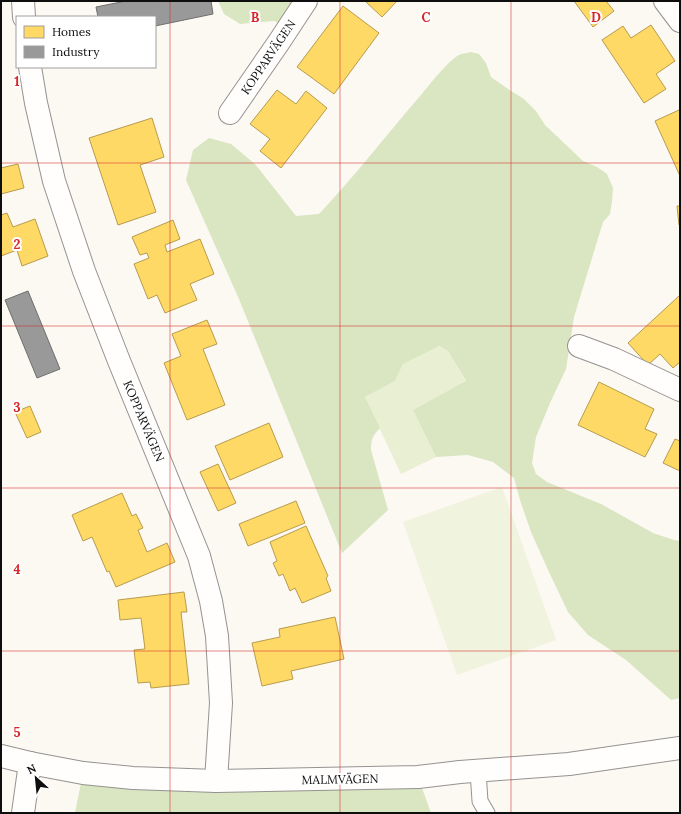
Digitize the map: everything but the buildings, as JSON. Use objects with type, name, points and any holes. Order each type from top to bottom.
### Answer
[{"type":"street","points":[[23,1],[24,16]]},
{"type":"street","name":"KOPPARVÄGEN","points":[[230,113],[306,1]]},
{"type":"street","points":[[666,1],[680,21]]},
{"type":"street","name":"KOPPARVÄGEN","points":[[30,68],[36,103],[54,181],[84,272],[199,556],[212,601],[217,636],[221,704],[216,781]]},
{"type":"street","points":[[579,346],[614,359],[680,390]]},
{"type":"street","name":"MALMVÄGEN","points":[[1,756],[83,773],[133,778],[216,781],[418,777],[460,772],[569,764],[680,748]]},
{"type":"street","points":[[23,813],[30,763]]},
{"type":"lane","points":[[478,771],[480,801],[486,813]]},
{"type":"green space","points":[[218,1],[306,1],[288,27],[274,21],[240,24],[224,14]]},
{"type":"green space","points":[[471,52],[479,54],[486,63],[491,77],[524,99],[536,111],[545,125],[583,161],[597,167],[607,174],[613,188],[610,214],[603,222],[574,317],[566,369],[536,437],[532,463],[536,474],[547,482],[601,504],[653,533],[680,541],[680,698],[671,700],[626,660],[588,635],[568,612],[531,532],[514,478],[493,462],[468,455],[436,457],[413,410],[466,381],[448,351],[439,346],[403,364],[395,381],[365,397],[380,428],[373,438],[371,450],[388,510],[342,553],[239,299],[186,180],[193,150],[209,138],[231,144],[255,164],[296,216],[319,214],[445,67],[459,55]]},
{"type":"green space","points":[[438,346],[448,351],[466,382],[413,410],[436,457],[401,474],[365,397],[395,381],[403,364]]},
{"type":"green space","points":[[502,487],[556,640],[457,675],[403,522]]},
{"type":"green space","points":[[83,773],[418,777],[431,813],[75,813]]}]
